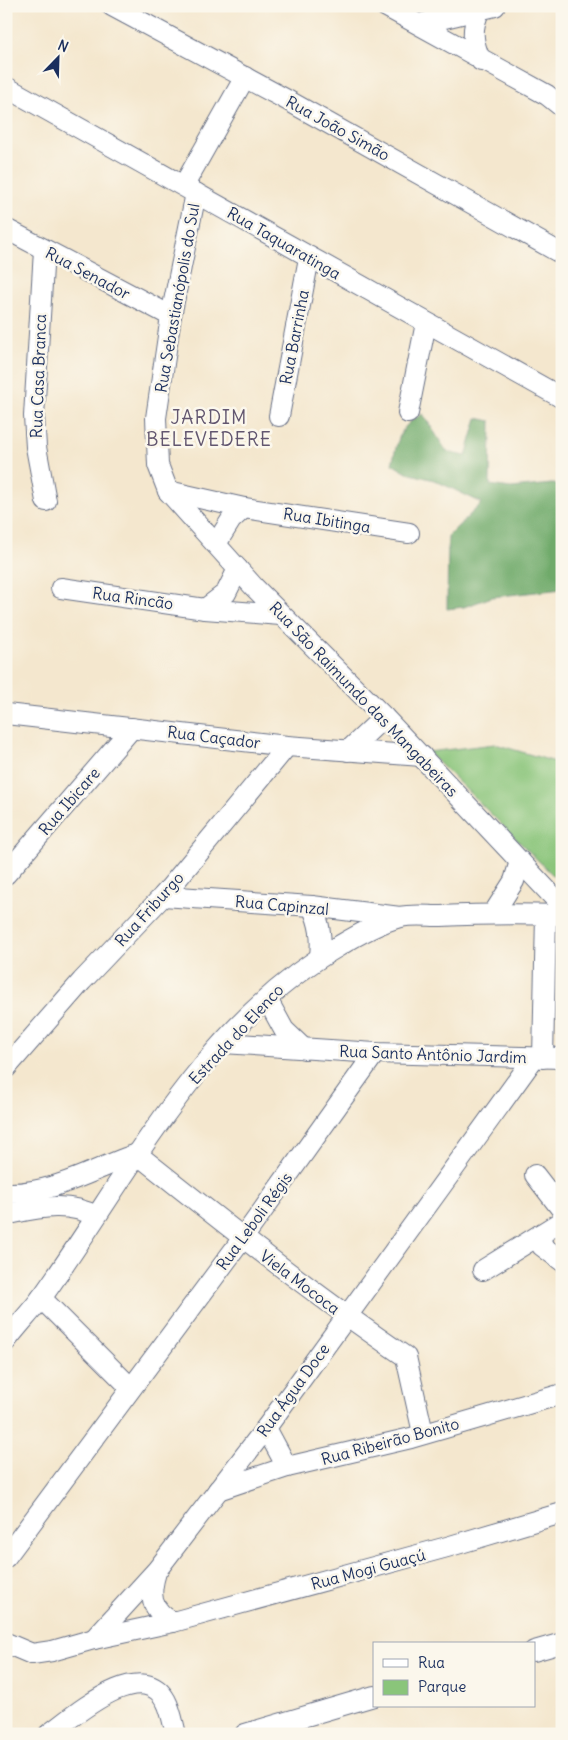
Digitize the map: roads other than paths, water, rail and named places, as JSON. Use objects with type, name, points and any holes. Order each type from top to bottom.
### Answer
[{"type":"street","name":"Rua João Simão","points":[[112,6],[245,77],[562,254]]},
{"type":"street","points":[[385,6],[481,61],[547,95],[562,107]]},
{"type":"street","points":[[419,24],[488,8]]},
{"type":"street","points":[[481,61],[473,42],[472,30],[488,8]]},
{"type":"street","name":"Rua Sebastianópolis do Sul","points":[[168,492],[158,465],[156,418],[190,189],[245,77]]},
{"type":"street","name":"Rua Taquaratinga","points":[[6,87],[190,189],[426,324],[562,398]]},
{"type":"street","name":"Rua Senador","points":[[6,229],[171,316]]},
{"type":"street","name":"Rua Casa Branca","points":[[44,250],[34,416],[36,447],[46,502]]},
{"type":"street","name":"Rua Barrinha","points":[[279,416],[309,258]]},
{"type":"street","points":[[408,413],[426,324]]},
{"type":"street","name":"Rua Ibitinga","points":[[168,492],[244,508],[409,533]]},
{"type":"street","name":"Rua São Raimundo das Mangabeiras","points":[[168,492],[238,570],[422,756],[520,861],[556,912]]},
{"type":"street","points":[[216,544],[228,524],[244,508]]},
{"type":"street","points":[[205,609],[226,593],[238,570]]},
{"type":"street","name":"Rua Rincão","points":[[61,588],[205,609],[281,615]]},
{"type":"street","name":"Rua Caçador","points":[[6,714],[287,746],[422,756]]},
{"type":"street","points":[[348,751],[384,717]]},
{"type":"street","name":"Rua Ibicare","points":[[6,874],[132,728]]},
{"type":"street","name":"Rua Friburgo","points":[[6,1068],[82,981],[163,896],[287,746]]},
{"type":"street","points":[[493,914],[514,882],[520,861]]},
{"type":"street","name":"Rua Capinzal","points":[[163,896],[312,906],[401,917]]},
{"type":"street","points":[[312,906],[319,921],[322,936],[320,957]]},
{"type":"street","points":[[546,1058],[556,912]]},
{"type":"street","name":"Estrada do Elenco","points":[[8,1336],[41,1298],[137,1154],[224,1043],[287,980],[320,957],[357,936],[401,917],[556,912]]},
{"type":"street","points":[[267,999],[284,1030],[304,1049]]},
{"type":"street","name":"Rua Santo Antônio Jardim","points":[[224,1043],[375,1053],[546,1058]]},
{"type":"street","name":"Rua Leboli Régis","points":[[131,1388],[243,1238],[375,1053]]},
{"type":"street","name":"Rua Água Doce","points":[[6,1643],[32,1654],[52,1651],[94,1638],[157,1570],[266,1428],[347,1316],[546,1058]]},
{"type":"street","points":[[96,1216],[84,1210],[54,1206],[10,1213],[13,1193],[60,1184],[137,1154]]},
{"type":"street","name":"Viela Mococa","points":[[137,1154],[243,1238],[347,1316],[406,1357],[423,1433]]},
{"type":"street","points":[[535,1175],[562,1210]]},
{"type":"street","points":[[483,1270],[562,1220]]},
{"type":"street","points":[[541,1234],[542,1246],[562,1261]]},
{"type":"street","points":[[6,1557],[131,1388],[41,1298]]},
{"type":"street","name":"Rua Ribeirão Bonito","points":[[218,1490],[287,1468],[423,1433],[562,1394]]},
{"type":"street","points":[[266,1428],[287,1468]]},
{"type":"street","name":"Rua Mogi Guaçú","points":[[94,1638],[173,1622],[447,1547],[562,1513]]},
{"type":"street","points":[[157,1570],[150,1597],[159,1613],[173,1622]]},
{"type":"street","points":[[536,1650],[562,1643]]},
{"type":"street","points":[[49,1734],[114,1690],[140,1683],[152,1686],[166,1701],[176,1734]]},
{"type":"street","points":[[245,1734],[373,1696]]},
{"type":"district","name":"JARDIM BELEVEDERE","points":[[209,428]]}]
